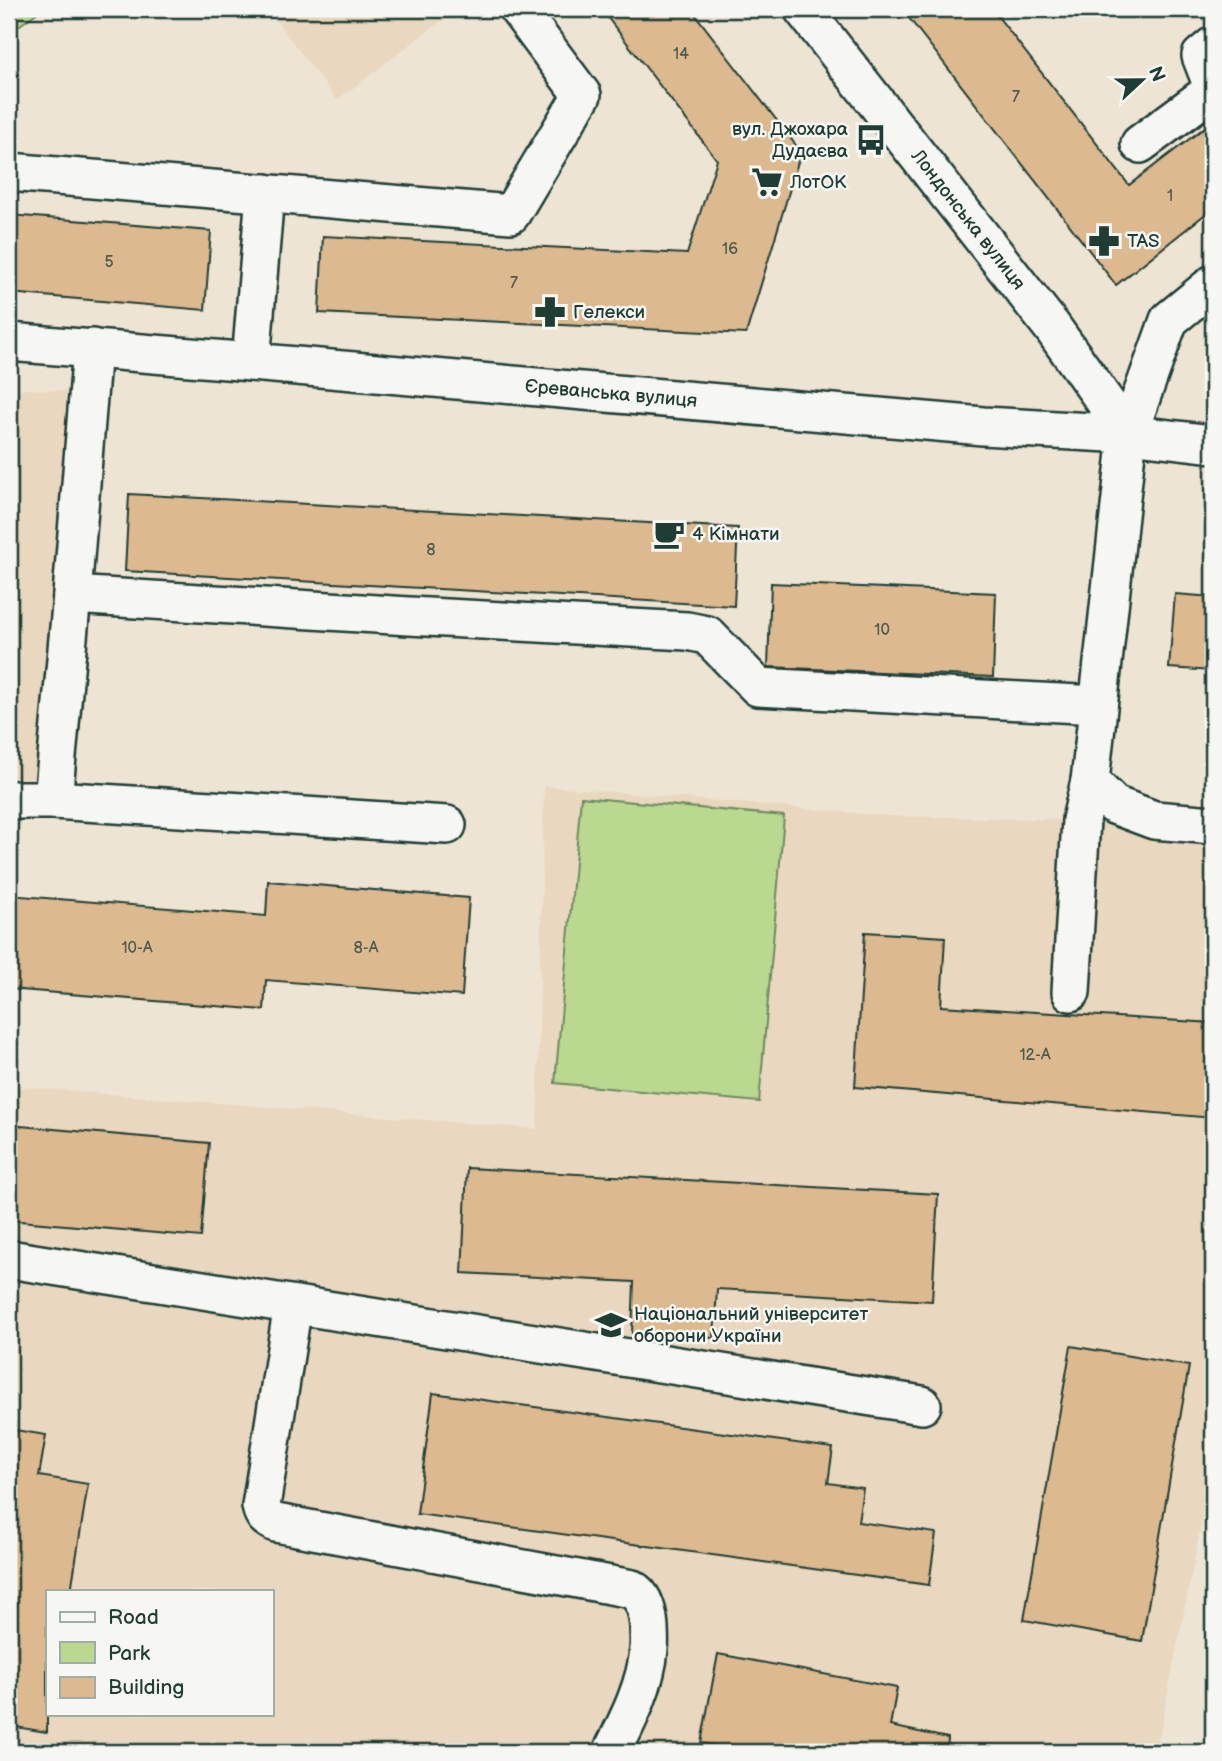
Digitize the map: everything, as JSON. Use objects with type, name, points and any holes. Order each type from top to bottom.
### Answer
[{"type":"street","points":[[9,172],[511,214],[582,95],[518,9]]},
{"type":"street","name":"Лондонська вулиця","points":[[803,9],[1052,327],[1128,434]]},
{"type":"street","points":[[1140,144],[1213,88],[1201,56],[1213,46]]},
{"type":"street","points":[[251,362],[265,193]]},
{"type":"street","points":[[1071,992],[1081,820],[1090,781],[1128,434],[1168,320],[1213,284]]},
{"type":"street","name":"Єреванська вулиця","points":[[9,342],[969,425],[1128,434],[1213,444]]},
{"type":"street","points":[[53,800],[92,348]]},
{"type":"street","points":[[72,595],[687,631],[707,635],[758,687],[1098,705]]},
{"type":"street","points":[[1090,781],[1114,805],[1154,820],[1213,825]]},
{"type":"street","points":[[9,800],[53,800],[447,825]]},
{"type":"street","points":[[9,1259],[922,1405]]},
{"type":"street","points":[[293,1305],[262,1512],[276,1523],[636,1591],[643,1601],[648,1618],[650,1648],[644,1677],[630,1717],[612,1752]]},
{"type":"shaded area","points":[[267,9],[457,9],[337,100]]},
{"type":"shaded area","points":[[9,388],[80,392],[47,794],[9,794]]},
{"type":"shaded area","name":"Національний університет оборони України","points":[[544,786],[889,816],[1081,820],[1154,832],[1213,836],[1213,1466],[1156,1752],[9,1752],[9,1086],[537,1129]]},
{"type":"green space","points":[[9,9],[42,9],[9,33]]},
{"type":"green space","points":[[581,797],[784,816],[759,1102],[555,1083]]},
{"type":"building","points":[[601,9],[691,9],[801,152],[746,334],[319,313],[323,236],[687,254],[717,160]]},
{"type":"building","points":[[902,9],[992,9],[1129,185],[1213,121],[1213,208],[1116,285]]},
{"type":"building","points":[[9,215],[211,231],[205,310],[9,293]]},
{"type":"building","points":[[129,494],[738,528],[734,606],[125,571]]},
{"type":"building","points":[[771,583],[996,593],[993,677],[768,667]]},
{"type":"building","points":[[1175,594],[1213,597],[1213,671],[1169,668]]},
{"type":"building","points":[[268,881],[469,898],[462,996],[266,980],[264,1010],[9,989],[9,895],[266,916]]},
{"type":"building","points":[[865,932],[945,937],[941,1006],[1213,1023],[1213,1118],[855,1087]]},
{"type":"building","points":[[9,1125],[209,1143],[201,1237],[9,1220]]},
{"type":"building","points":[[467,1168],[938,1194],[932,1301],[717,1289],[714,1338],[632,1333],[634,1282],[462,1273]]},
{"type":"building","points":[[1071,1346],[1189,1366],[1142,1641],[1024,1620]]},
{"type":"building","points":[[433,1393],[833,1448],[828,1483],[863,1488],[858,1522],[936,1533],[929,1585],[417,1514]]},
{"type":"building","points":[[9,1429],[46,1435],[39,1476],[88,1484],[71,1590],[46,1590],[47,1732],[9,1726]]},
{"type":"building","points":[[718,1654],[897,1688],[890,1726],[948,1738],[947,1752],[751,1752],[701,1743]]},
{"type":"place","name":"вул. Джохара Дудаєва","points":[[871,140]]},
{"type":"place","name":"ЛотОК","points":[[767,182]]},
{"type":"place","name":"TAS","points":[[1104,241]]},
{"type":"place","name":"Гелекси","points":[[550,312]]},
{"type":"place","name":"4 Кімнати","points":[[669,534]]},
{"type":"place","name":"Національний університет оборони України","points":[[611,1325]]}]
